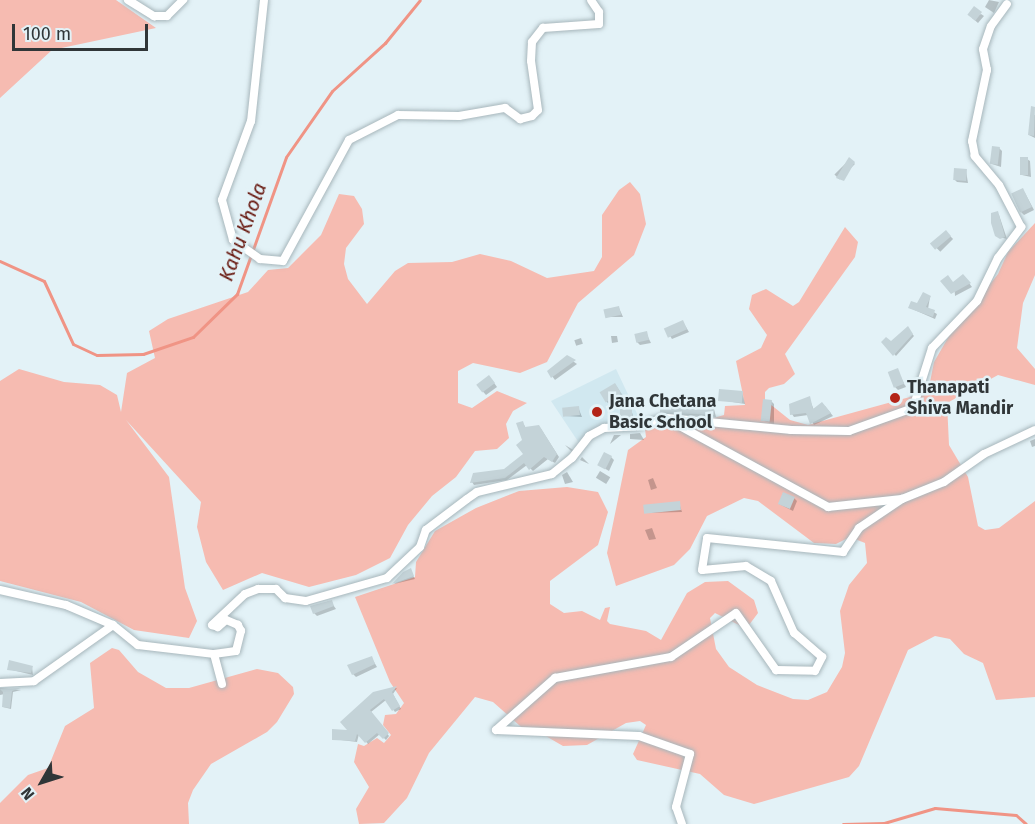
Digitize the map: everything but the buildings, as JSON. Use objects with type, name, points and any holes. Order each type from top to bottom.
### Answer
[{"type":"street","points":[[128,0],[153,16],[167,16],[183,0]]},
{"type":"street","points":[[264,0],[251,121],[222,200],[233,240],[260,259],[283,261],[349,140],[398,115],[459,116],[505,108],[520,119],[532,116],[538,110],[531,61],[532,42],[543,28],[599,24],[599,12],[591,0]]},
{"type":"street","points":[[0,591],[66,604],[112,625],[138,645],[214,654],[236,651],[241,640],[238,625],[226,620],[218,627],[212,625],[245,594],[258,589],[276,589],[285,598],[306,601],[387,578],[420,547],[426,530],[477,492],[552,474],[572,459],[589,436],[604,428],[638,426],[665,418],[688,417],[791,430],[849,431],[913,408],[932,348],[977,300],[998,258],[1021,226],[999,185],[975,156],[972,141],[987,70],[983,49],[991,26],[1008,4]]},
{"type":"street","points":[[665,418],[828,507],[902,499]]},
{"type":"street","points":[[682,824],[676,807],[690,754],[639,736],[496,730],[555,678],[671,657],[736,613],[776,670],[815,671],[822,657],[794,633],[771,581],[746,566],[702,570],[707,538],[843,552],[859,528],[902,499],[944,482],[984,454],[1035,430]]},
{"type":"street","points":[[0,683],[24,684],[39,678],[112,625]]},
{"type":"street","points":[[214,654],[222,684]]},
{"type":"shaded area","points":[[0,0],[116,0],[156,28],[52,50],[0,98]]},
{"type":"shaded area","points":[[630,182],[640,194],[646,224],[634,255],[578,303],[547,362],[520,373],[473,363],[458,371],[458,403],[472,408],[497,391],[527,403],[513,411],[506,424],[509,438],[497,449],[475,451],[456,477],[432,496],[408,525],[390,558],[356,575],[309,587],[262,573],[223,590],[206,562],[197,527],[201,502],[126,420],[169,477],[185,588],[197,621],[189,638],[134,630],[81,602],[0,581],[0,381],[19,369],[64,382],[100,385],[117,395],[121,412],[127,373],[155,358],[149,331],[168,319],[248,292],[268,270],[288,268],[321,235],[339,194],[354,196],[362,209],[364,224],[346,248],[344,264],[348,279],[367,304],[395,271],[408,263],[452,262],[480,254],[511,261],[547,278],[594,271],[602,257],[602,215],[619,190]]},
{"type":"shaded area","points":[[1035,223],[1035,275],[1023,303],[1017,348],[1035,369],[1035,385],[998,375],[947,403],[949,445],[968,477],[978,526],[985,530],[999,528],[1035,501],[1035,697],[996,700],[983,663],[964,654],[950,639],[935,636],[908,650],[859,766],[849,777],[754,804],[724,795],[700,774],[637,760],[633,754],[646,725],[640,721],[626,723],[587,745],[563,746],[544,735],[529,734],[493,702],[475,697],[429,753],[407,798],[384,823],[359,824],[356,809],[369,787],[354,762],[358,744],[364,746],[377,738],[384,743],[391,735],[383,725],[385,715],[396,714],[404,703],[390,682],[355,597],[415,577],[416,562],[435,531],[476,508],[519,491],[567,487],[598,492],[608,512],[598,545],[550,581],[550,604],[564,613],[582,611],[600,620],[605,608],[610,607],[607,621],[610,624],[646,631],[661,640],[687,593],[705,582],[728,581],[754,600],[758,613],[749,625],[741,626],[715,613],[710,618],[716,649],[729,667],[757,685],[793,699],[808,700],[827,692],[842,667],[845,653],[840,611],[849,585],[867,563],[865,543],[850,537],[836,544],[814,543],[758,501],[744,498],[707,516],[690,549],[674,565],[616,586],[607,553],[628,450],[646,437],[645,429],[690,425],[724,415],[725,406],[745,405],[736,361],[761,348],[767,335],[749,309],[752,295],[766,289],[793,306],[799,302],[845,227],[858,242],[855,257],[785,354],[795,374],[784,384],[769,388],[765,392],[765,400],[790,420],[808,425],[928,392],[934,362],[949,336],[998,274],[1008,252]]},
{"type":"shaded area","name":"Jana Chetana Basic School","points":[[616,369],[641,422],[593,431],[579,443],[551,401]]},
{"type":"shaded area","points":[[112,648],[119,650],[138,672],[166,688],[189,688],[257,669],[278,673],[293,687],[294,694],[277,722],[267,732],[211,764],[193,790],[188,803],[189,824],[0,824],[0,803],[28,775],[48,768],[65,726],[94,708],[90,663]]},
{"type":"waterway","name":"Kahu Khola","points":[[0,261],[44,281],[73,344],[97,355],[143,354],[193,337],[237,294],[286,157],[332,91],[385,43],[420,0]]},
{"type":"waterway","points":[[843,824],[884,823],[935,808],[1016,815],[1026,824]]},
{"type":"place","name":"Thanapati Shiva Mandir","points":[[895,398]]},
{"type":"place","name":"Jana Chetana Basic School","points":[[597,412]]}]
